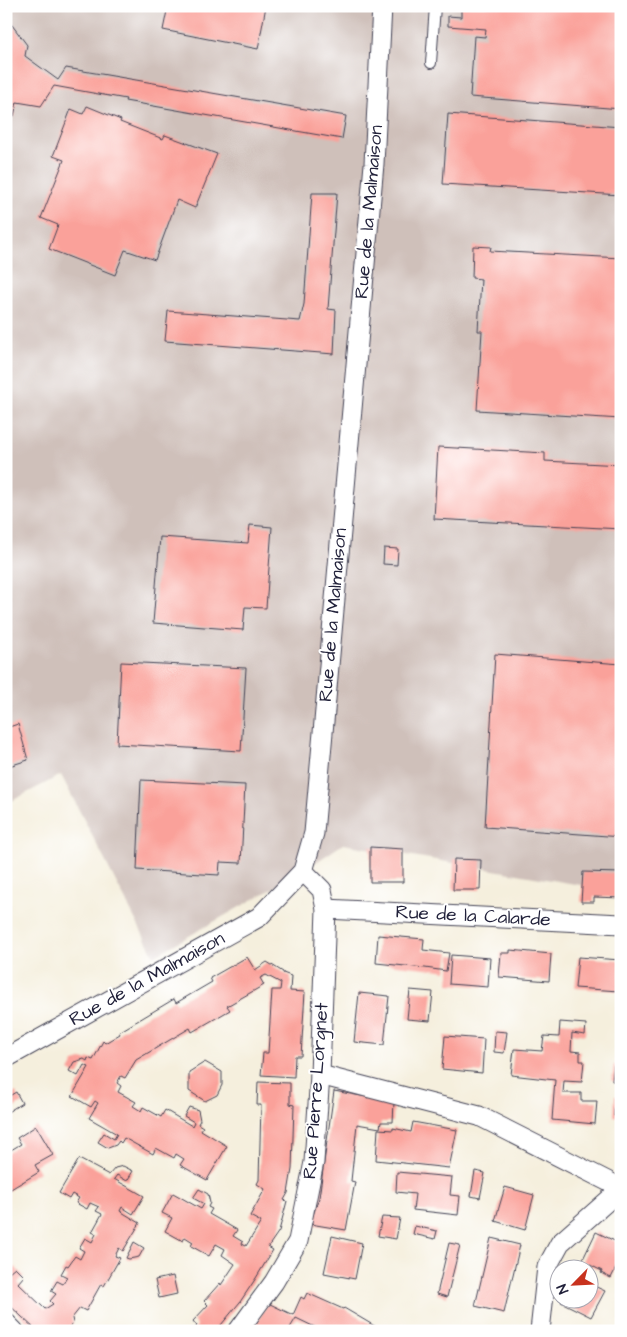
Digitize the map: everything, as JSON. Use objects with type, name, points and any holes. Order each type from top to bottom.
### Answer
[{"type":"street","name":"Rue de la Malmaison","points":[[6,1058],[259,917],[303,871],[314,833],[374,164],[382,6]]},
{"type":"street","name":"Rue Pierre Lorgnet","points":[[238,1331],[274,1282],[298,1240],[314,1162],[320,1075],[326,909],[322,890],[303,871]]},
{"type":"street","name":"Rue de la Calarde","points":[[326,909],[621,924]]},
{"type":"street","points":[[320,1075],[479,1116],[621,1188],[560,1243],[547,1267],[540,1331]]},
{"type":"street","points":[[6,1323],[14,1331]]},
{"type":"lane","points":[[431,63],[435,6]]},
{"type":"shaded area","points":[[6,6],[621,6],[621,892],[343,844],[303,871],[154,956],[61,775],[6,804]]},
{"type":"building","points":[[168,6],[266,6],[258,49],[163,30]]},
{"type":"building","points":[[461,6],[579,6],[621,11],[621,109],[470,97],[474,36],[485,37],[486,29],[448,26],[448,16],[461,17]]},
{"type":"building","points":[[6,23],[12,25],[27,45],[25,56],[58,80],[66,68],[346,116],[342,139],[125,101],[126,99],[54,86],[41,106],[17,102],[14,116],[6,121]]},
{"type":"building","points":[[87,106],[121,120],[120,122],[163,139],[165,135],[217,154],[195,208],[177,200],[155,260],[125,250],[115,275],[49,249],[58,225],[41,218],[64,160],[53,156],[71,109],[83,114]]},
{"type":"building","points":[[448,114],[621,127],[621,195],[443,184]]},
{"type":"building","points":[[312,193],[337,193],[328,309],[336,310],[334,354],[165,341],[168,311],[300,321],[304,304]]},
{"type":"building","points":[[473,246],[491,247],[490,251],[621,258],[621,419],[477,410],[482,331],[478,331],[481,279],[472,278]]},
{"type":"building","points":[[438,447],[545,453],[545,461],[621,465],[621,529],[434,519]]},
{"type":"building","points":[[250,525],[272,527],[266,608],[245,607],[243,630],[153,623],[160,537],[248,543]]},
{"type":"building","points":[[384,548],[398,549],[397,565],[383,564]]},
{"type":"building","points":[[495,654],[621,664],[621,837],[485,827]]},
{"type":"building","points":[[121,662],[246,668],[241,751],[117,744]]},
{"type":"building","points":[[18,724],[28,760],[6,767],[6,728]]},
{"type":"building","points":[[141,780],[245,785],[241,863],[220,862],[219,875],[137,870]]},
{"type":"building","points":[[370,847],[403,849],[403,882],[370,882]]},
{"type":"building","points":[[454,859],[481,860],[480,890],[453,890]]},
{"type":"building","points":[[583,872],[621,873],[621,898],[594,897],[594,902],[581,902]]},
{"type":"building","points":[[378,935],[424,939],[423,950],[449,953],[446,971],[376,963]]},
{"type":"building","points":[[510,950],[551,954],[549,981],[499,977],[501,953],[510,953]]},
{"type":"building","points":[[451,955],[490,958],[488,987],[449,984]]},
{"type":"building","points":[[247,957],[255,970],[267,962],[291,976],[290,991],[305,992],[301,1056],[295,1056],[294,1077],[261,1075],[263,1053],[268,1053],[272,990],[280,990],[281,983],[266,975],[260,978],[264,985],[227,1006],[230,1010],[192,1032],[190,1028],[136,1060],[125,1078],[121,1076],[117,1083],[121,1086],[118,1092],[136,1102],[133,1106],[141,1111],[143,1107],[161,1117],[165,1110],[192,1126],[194,1122],[184,1116],[189,1107],[198,1110],[200,1120],[198,1124],[203,1127],[201,1130],[227,1146],[207,1180],[180,1165],[184,1159],[176,1154],[174,1158],[156,1148],[153,1154],[124,1138],[121,1143],[119,1141],[116,1145],[108,1148],[98,1142],[104,1133],[114,1139],[117,1134],[89,1118],[98,1103],[95,1101],[91,1107],[72,1096],[89,1067],[84,1065],[78,1076],[69,1071],[74,1062],[84,1059],[87,1061],[88,1058],[93,1060],[103,1041],[105,1043],[120,1034],[119,1032],[174,999],[176,1003],[212,982],[210,978]]},
{"type":"building","points":[[578,957],[621,960],[619,991],[575,988]]},
{"type":"building","points":[[410,990],[433,992],[430,1021],[407,1019]]},
{"type":"building","points":[[359,993],[389,996],[384,1045],[354,1042]]},
{"type":"building","points":[[560,1022],[586,1024],[585,1035],[572,1033],[571,1051],[580,1052],[580,1061],[584,1061],[582,1082],[564,1081],[563,1093],[581,1093],[581,1101],[597,1101],[595,1124],[552,1120],[555,1080],[511,1075],[514,1049],[542,1051],[544,1036],[559,1037]]},
{"type":"building","points":[[495,1031],[507,1032],[504,1053],[494,1052]]},
{"type":"building","points":[[445,1036],[484,1039],[482,1073],[442,1069]]},
{"type":"building","points":[[205,1062],[222,1072],[222,1085],[217,1095],[205,1101],[189,1091],[189,1072]]},
{"type":"building","points":[[614,1065],[621,1066],[621,1082],[612,1081]]},
{"type":"building","points":[[258,1082],[290,1083],[290,1104],[294,1105],[292,1169],[288,1193],[284,1200],[287,1201],[279,1231],[268,1247],[273,1250],[240,1302],[216,1331],[192,1331],[197,1326],[193,1321],[208,1305],[204,1301],[220,1283],[221,1285],[235,1264],[222,1255],[225,1249],[216,1244],[209,1256],[191,1246],[193,1242],[185,1237],[183,1241],[165,1231],[172,1218],[162,1213],[173,1193],[201,1209],[204,1204],[193,1198],[199,1189],[208,1194],[210,1203],[208,1207],[212,1209],[209,1214],[237,1230],[233,1236],[246,1246],[261,1222],[250,1216],[265,1189],[257,1184],[259,1180],[261,1105],[257,1105]]},
{"type":"building","points":[[334,1091],[394,1102],[393,1122],[381,1122],[380,1128],[357,1124],[351,1181],[355,1182],[346,1230],[310,1224],[319,1198]]},
{"type":"building","points":[[16,1092],[22,1103],[6,1113],[6,1098]]},
{"type":"building","points":[[615,1096],[621,1096],[621,1117],[614,1116]]},
{"type":"building","points":[[413,1122],[457,1130],[449,1168],[376,1160],[378,1129],[393,1130],[393,1128],[411,1132]]},
{"type":"building","points":[[36,1126],[53,1155],[35,1165],[39,1172],[6,1192],[6,1153],[21,1144],[17,1138]]},
{"type":"building","points":[[79,1159],[109,1175],[115,1168],[123,1166],[133,1171],[127,1181],[117,1175],[114,1179],[144,1196],[133,1214],[122,1207],[120,1211],[140,1223],[123,1251],[119,1248],[115,1256],[120,1258],[104,1286],[101,1284],[86,1311],[80,1308],[72,1318],[73,1323],[66,1331],[37,1331],[6,1302],[6,1270],[9,1272],[15,1267],[24,1276],[18,1283],[45,1309],[53,1304],[50,1301],[56,1294],[51,1291],[57,1281],[63,1284],[67,1277],[61,1274],[66,1265],[68,1266],[75,1256],[80,1259],[84,1251],[79,1248],[85,1238],[92,1242],[96,1234],[92,1232],[102,1214],[96,1211],[99,1207],[90,1203],[87,1209],[76,1203],[79,1198],[72,1194],[69,1199],[59,1193]]},
{"type":"building","points":[[475,1171],[485,1173],[480,1198],[471,1196]]},
{"type":"building","points":[[397,1172],[452,1177],[450,1195],[460,1196],[458,1215],[413,1210],[415,1194],[396,1192]]},
{"type":"building","points":[[505,1187],[534,1195],[525,1230],[495,1221]]},
{"type":"building","points":[[382,1217],[400,1218],[396,1239],[378,1236]]},
{"type":"building","points":[[415,1226],[437,1231],[435,1239],[413,1234]]},
{"type":"building","points":[[596,1232],[621,1244],[621,1258],[611,1278],[601,1273],[600,1260],[582,1260]]},
{"type":"building","points":[[332,1236],[362,1243],[355,1279],[324,1273]]},
{"type":"building","points":[[491,1238],[520,1245],[504,1313],[475,1306]]},
{"type":"building","points":[[134,1242],[144,1248],[139,1257],[126,1258]]},
{"type":"building","points":[[449,1243],[460,1245],[447,1297],[437,1294]]},
{"type":"building","points":[[173,1276],[177,1294],[159,1298],[155,1280]]},
{"type":"building","points":[[600,1289],[605,1291],[600,1300]]},
{"type":"building","points":[[307,1293],[344,1308],[383,1331],[323,1331],[296,1318],[288,1331],[252,1331],[268,1303],[293,1315],[301,1297],[304,1299]]},
{"type":"building","points":[[577,1310],[595,1310],[591,1317]]}]
